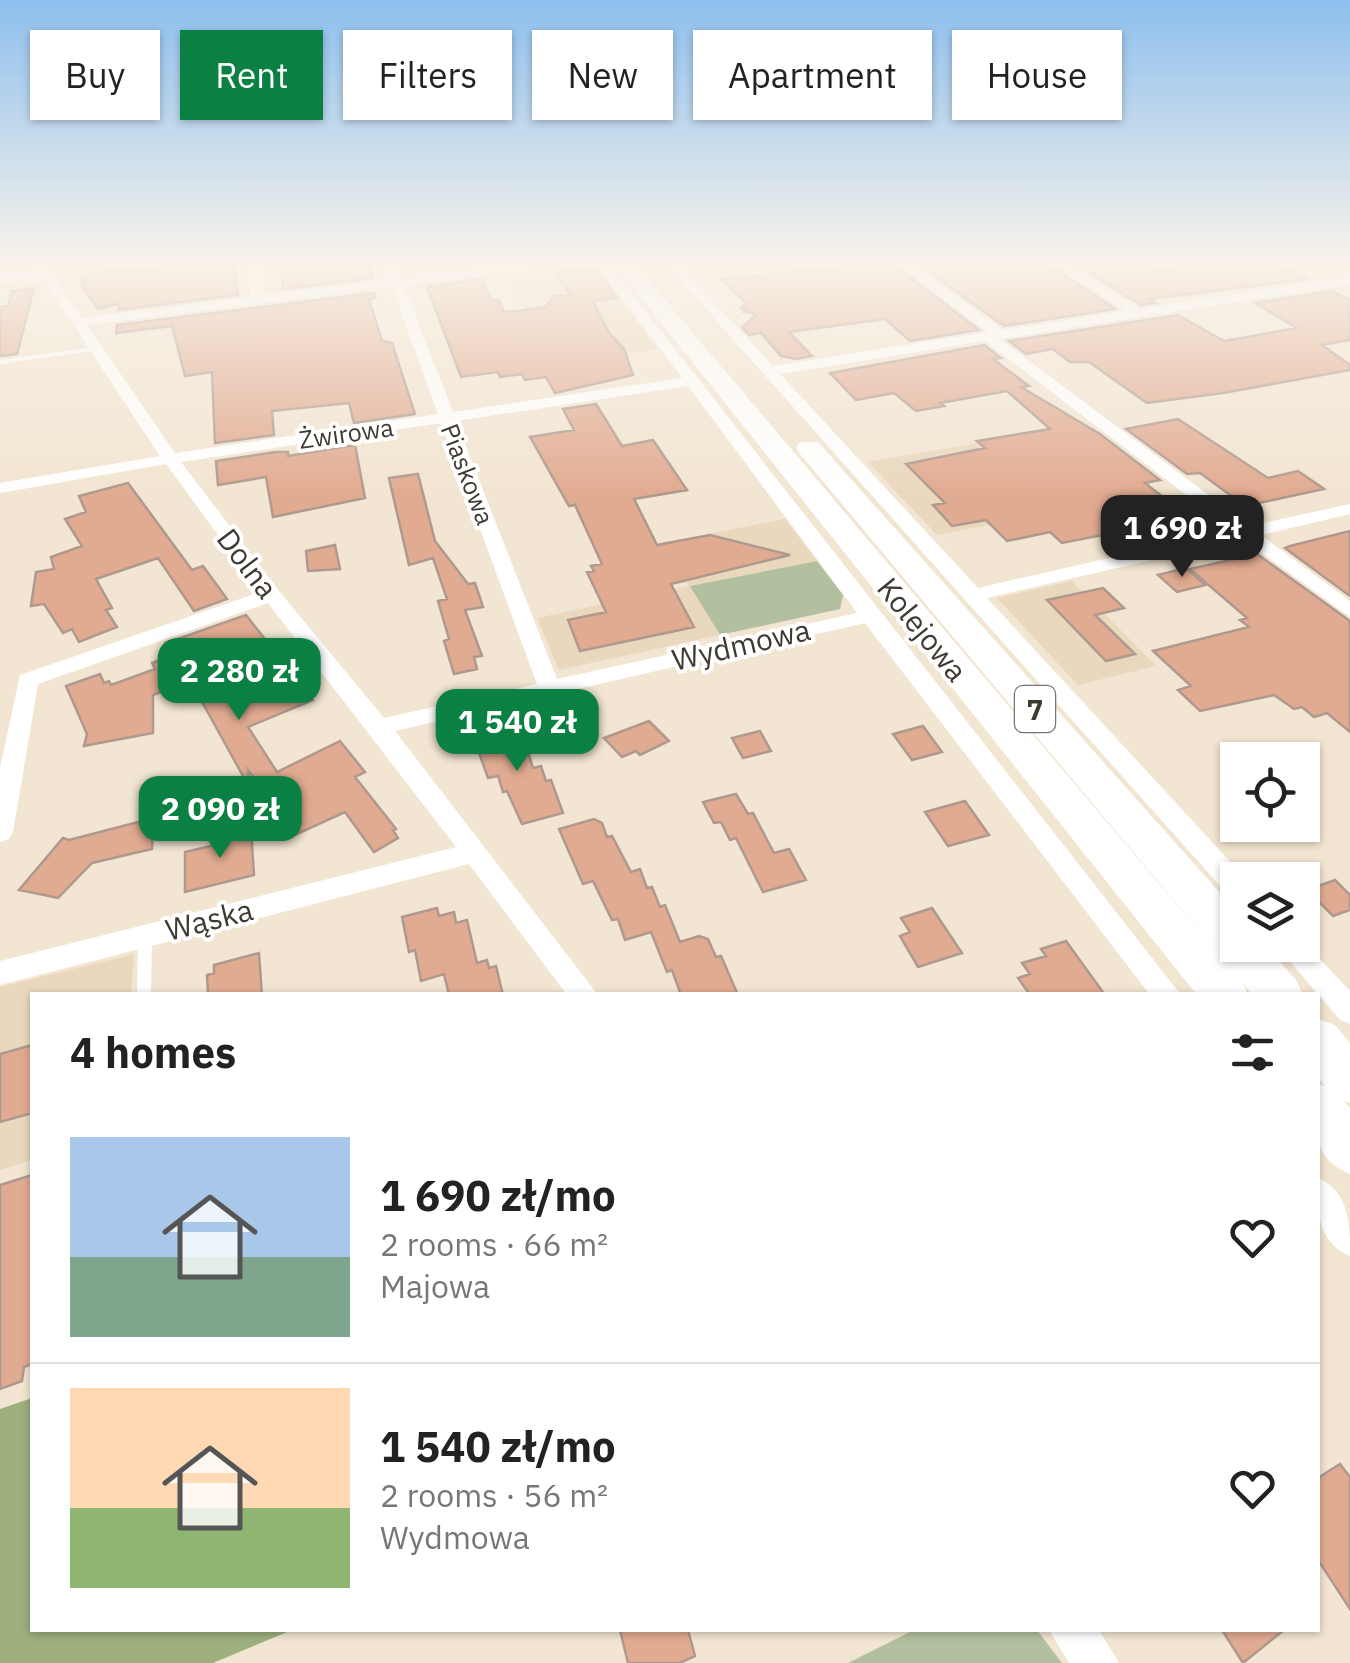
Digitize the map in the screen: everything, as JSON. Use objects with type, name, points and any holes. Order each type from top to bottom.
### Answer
[{"type":"highway","name":"Kolejowa","points":[[686,339],[1223,992]]},
{"type":"highway","name":"Kolejowa","points":[[714,339],[1220,923]]},
{"type":"highway","name":"Kolejowa","points":[[1253,962],[1278,992]]},
{"type":"highway","points":[[1320,1043],[1350,1080]]},
{"type":"highway","points":[[1320,1110],[1350,1148]]},
{"type":"street","name":"Dolna","points":[[89,339],[172,461],[272,596],[379,727],[582,992]]},
{"type":"street","name":"Piaskowa","points":[[416,339],[549,687]]},
{"type":"street","name":"Kolejowa","points":[[661,339],[870,616],[1166,992]]},
{"type":"street","name":"Kolejowa","points":[[739,339],[1220,868]]},
{"type":"street","points":[[768,371],[970,339]]},
{"type":"street","points":[[998,339],[1350,611]]},
{"type":"street","name":"Żwirowa","points":[[0,488],[694,381]]},
{"type":"street","points":[[970,596],[1350,509]]},
{"type":"street","points":[[0,832],[28,680],[272,596]]},
{"type":"street","name":"Wydmowa","points":[[379,727],[870,616]]},
{"type":"street","name":"Wąska","points":[[0,972],[476,852]]},
{"type":"street","points":[[1306,962],[1350,1010]]},
{"type":"street","points":[[1320,1198],[1350,1239]]},
{"type":"street","points":[[1074,1632],[1097,1663]]},
{"type":"lane","points":[[0,362],[96,349]]},
{"type":"lane","points":[[144,992],[145,936]]},
{"type":"shaded area","points":[[543,339],[649,339],[657,349],[557,364]]},
{"type":"shaded area","points":[[988,441],[1066,510],[937,535],[868,462]]},
{"type":"shaded area","points":[[785,519],[817,561],[691,586],[720,635],[559,670],[537,618],[689,586],[662,543]]},
{"type":"shaded area","points":[[1072,581],[1156,666],[1078,685],[997,598]]},
{"type":"shaded area","points":[[134,954],[131,992],[30,992],[30,1161],[0,1170],[0,987]]},
{"type":"green space","points":[[817,561],[843,595],[840,609],[720,635],[690,586]]},
{"type":"green space","points":[[30,1399],[30,1632],[287,1632],[213,1663],[0,1663],[0,1409]]},
{"type":"green space","points":[[910,1632],[1039,1632],[1062,1663],[848,1663]]},
{"type":"building","points":[[0,339],[21,339],[17,354],[0,356]]},
{"type":"building","points":[[175,339],[381,339],[392,343],[415,414],[354,423],[349,403],[272,411],[274,435],[215,443],[212,372],[185,376]]},
{"type":"building","points":[[446,339],[614,339],[624,349],[633,375],[555,393],[546,377],[525,380],[522,374],[500,377],[498,372],[461,377]]},
{"type":"building","points":[[766,339],[795,339],[812,356],[796,359],[781,356]]},
{"type":"building","points":[[1220,339],[1350,339],[1322,345],[1350,365],[1350,370],[1147,403],[1089,362],[1070,362],[1053,349],[1026,354],[1009,341]]},
{"type":"building","points":[[984,345],[1001,358],[993,359],[1029,386],[1021,387],[1100,434],[1160,480],[1145,483],[1190,518],[1062,543],[1050,532],[1007,541],[986,520],[952,526],[933,505],[945,503],[906,464],[985,448],[977,441],[1050,429],[1007,391],[916,411],[894,393],[856,400],[830,373]]},
{"type":"building","points":[[596,404],[622,446],[653,440],[687,490],[634,499],[657,545],[710,535],[790,555],[671,584],[694,627],[580,651],[568,620],[606,612],[587,572],[594,571],[591,566],[602,564],[575,505],[569,506],[530,437],[574,430],[563,409]]},
{"type":"building","points":[[1178,419],[1268,478],[1298,471],[1324,489],[1245,506],[1200,473],[1187,474],[1126,429]]},
{"type":"building","points":[[355,445],[365,498],[273,517],[266,477],[218,485],[216,461],[275,452],[288,452],[288,456]]},
{"type":"building","points":[[418,474],[435,541],[468,584],[475,583],[483,607],[465,610],[482,656],[474,657],[477,669],[454,674],[438,601],[447,599],[433,558],[409,565],[389,478]]},
{"type":"building","points":[[128,483],[192,570],[203,566],[227,599],[194,611],[158,558],[96,579],[112,608],[106,610],[117,627],[79,642],[72,629],[63,633],[44,604],[31,606],[36,572],[54,569],[51,557],[82,546],[65,519],[86,512],[79,496]]},
{"type":"building","points":[[1350,531],[1350,596],[1285,548],[1290,546]]},
{"type":"building","points":[[335,545],[340,569],[308,571],[306,551]]},
{"type":"building","points":[[1257,554],[1350,621],[1350,732],[1327,713],[1314,717],[1274,695],[1200,711],[1178,690],[1191,686],[1153,651],[1249,627],[1240,620],[1247,618],[1190,569]]},
{"type":"building","points":[[1186,568],[1205,585],[1177,592],[1158,575]]},
{"type":"building","points":[[1103,588],[1124,608],[1095,615],[1135,654],[1106,661],[1047,600]]},
{"type":"building","points":[[246,615],[313,700],[248,727],[277,772],[340,741],[365,772],[355,777],[396,829],[393,830],[398,838],[374,852],[345,812],[295,835],[248,770],[249,787],[190,680],[153,695],[153,733],[84,746],[87,734],[66,686],[100,674],[104,683],[109,681],[111,685],[155,669],[152,663],[173,655],[166,643]]},
{"type":"building","points":[[507,717],[514,739],[518,738],[523,753],[528,752],[533,768],[541,766],[546,781],[551,780],[563,813],[522,824],[498,776],[488,778],[472,733],[497,727]]},
{"type":"building","points":[[649,721],[669,741],[640,755],[636,751],[622,757],[604,738]]},
{"type":"building","points":[[923,726],[942,752],[912,760],[893,734]]},
{"type":"building","points":[[760,731],[771,751],[743,758],[732,738]]},
{"type":"building","points":[[736,794],[748,814],[753,813],[774,853],[789,849],[806,880],[763,892],[736,838],[730,840],[721,822],[714,823],[703,802]]},
{"type":"building","points":[[965,801],[989,835],[948,846],[925,812]]},
{"type":"building","points":[[154,818],[152,849],[92,863],[58,898],[19,890],[63,838],[69,840]]},
{"type":"building","points":[[594,819],[602,823],[631,872],[640,869],[660,907],[665,905],[680,942],[699,936],[708,939],[716,957],[721,956],[737,992],[680,992],[651,932],[625,940],[618,919],[612,920],[593,881],[583,884],[559,829]]},
{"type":"building","points":[[251,829],[254,875],[185,892],[185,852],[219,844],[219,833]]},
{"type":"building","points":[[1335,880],[1350,895],[1350,910],[1333,916],[1320,903],[1320,885]]},
{"type":"building","points":[[437,908],[439,916],[454,912],[456,923],[467,920],[477,963],[487,960],[489,968],[496,966],[502,992],[448,992],[444,974],[421,981],[415,950],[409,952],[402,917]]},
{"type":"building","points":[[932,908],[962,953],[918,967],[900,936],[910,932],[901,918]]},
{"type":"building","points":[[1066,941],[1103,992],[1028,992],[1018,978],[1030,974],[1022,963],[1046,956],[1041,949]]},
{"type":"building","points":[[259,953],[262,992],[208,992],[207,975],[214,973],[214,965]]},
{"type":"building","points":[[30,1046],[30,1114],[0,1122],[0,1054]]},
{"type":"building","points":[[30,1176],[30,1365],[24,1367],[22,1381],[0,1389],[0,1185]]},
{"type":"building","points":[[1340,1464],[1350,1477],[1350,1609],[1320,1563],[1320,1477]]},
{"type":"building","points":[[620,1632],[689,1632],[695,1656],[680,1663],[628,1663]]},
{"type":"building","points":[[1223,1632],[1282,1632],[1243,1663]]}]
